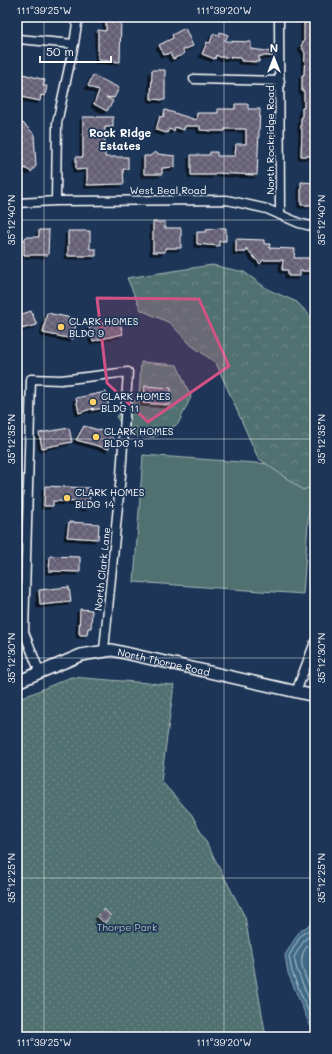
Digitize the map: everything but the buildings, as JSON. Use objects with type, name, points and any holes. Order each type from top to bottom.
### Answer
[{"type":"street","points":[[56,201],[57,123],[74,44],[78,17]]},
{"type":"street","name":"North Rockridge Road","points":[[279,17],[280,215]]},
{"type":"street","points":[[18,39],[74,44]]},
{"type":"street","points":[[194,79],[280,81]]},
{"type":"street","name":"West Beal Road","points":[[17,203],[56,201],[227,200],[267,209],[315,227]]},
{"type":"street","name":"North Clark Lane","points":[[40,673],[24,632],[31,379],[61,380],[128,372],[122,475],[104,650]]},
{"type":"street","points":[[296,692],[315,642]]},
{"type":"street","name":"North Thorpe Road","points":[[17,682],[81,655],[104,650],[129,653],[315,696]]},
{"type":"highlighted area","points":[[97,298],[199,299],[229,366],[148,422],[107,383]]},
{"type":"green space","points":[[212,265],[244,272],[269,290],[297,302],[315,321],[315,485],[303,490],[258,458],[216,363],[191,345],[170,323],[141,310],[127,278]]},
{"type":"green space","points":[[141,362],[177,365],[191,397],[178,424],[154,437],[132,436],[116,417],[139,397]]},
{"type":"green space","points":[[143,455],[312,467],[303,594],[134,582]]},
{"type":"green space","name":"Thorpe Park","points":[[71,677],[174,685],[161,781],[192,815],[245,917],[266,1037],[17,1037],[17,700]]},
{"type":"water","points":[[315,921],[315,1037],[288,973],[285,955],[299,932]]},
{"type":"place","name":"CLARK HOMES BLDG 9","points":[[61,327]]},
{"type":"place","name":"CLARK HOMES BLDG 11","points":[[93,402]]},
{"type":"place","name":"CLARK HOMES BLDG 13","points":[[96,437]]},
{"type":"place","name":"CLARK HOMES BLDG 14","points":[[67,498]]},
{"type":"district","name":"Rock Ridge Estates","points":[[120,139]]}]
